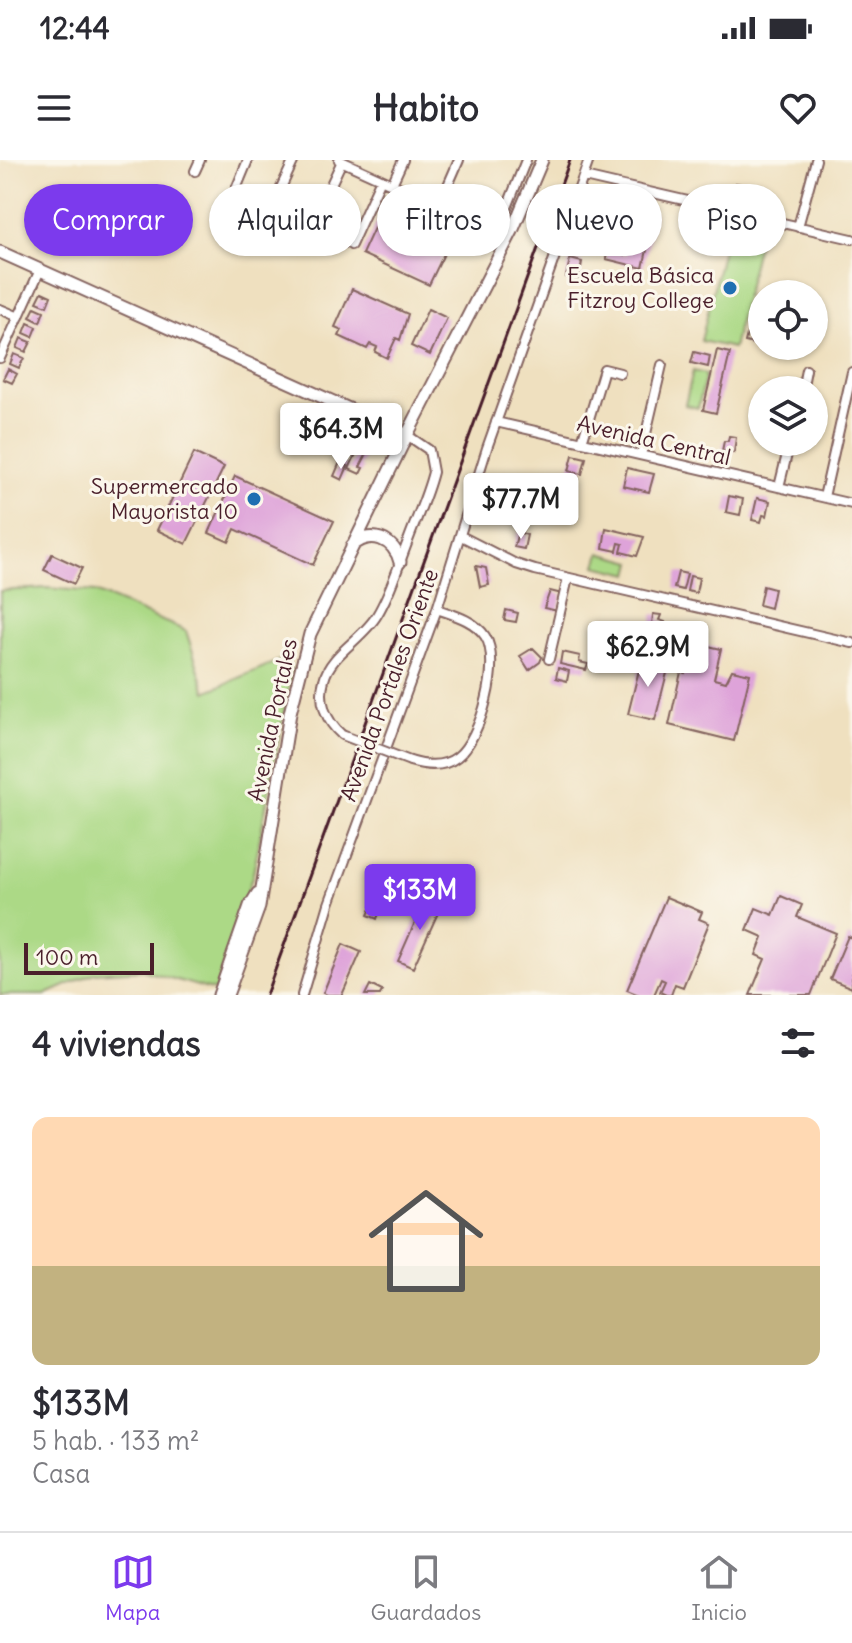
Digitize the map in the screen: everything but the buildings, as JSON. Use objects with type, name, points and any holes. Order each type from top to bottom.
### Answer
[{"type":"main road","name":"Avenida Portales","points":[[227,995],[259,907],[290,713],[302,659],[315,622],[505,245],[542,160]]},
{"type":"main road","points":[[0,252],[407,435]]},
{"type":"main road","points":[[352,546],[365,538],[379,538],[393,546],[400,562]]},
{"type":"main road","name":"Avenida Portales","points":[[219,995],[250,906],[260,889]]},
{"type":"street","points":[[195,171],[200,160]]},
{"type":"street","points":[[238,184],[248,160]]},
{"type":"street","points":[[283,184],[294,160]]},
{"type":"street","points":[[333,184],[345,161],[392,184],[403,160]]},
{"type":"street","points":[[449,184],[459,160]]},
{"type":"street","points":[[510,200],[526,160]]},
{"type":"street","name":"Avenida Portales Oriente","points":[[302,995],[329,904],[437,609],[496,422],[589,160]]},
{"type":"street","points":[[798,227],[816,160]]},
{"type":"street","points":[[584,177],[852,239]]},
{"type":"street","points":[[361,223],[381,179]]},
{"type":"street","points":[[0,358],[40,270]]},
{"type":"street","points":[[0,309],[19,317]]},
{"type":"street","points":[[641,455],[662,365]]},
{"type":"street","points":[[582,442],[604,369],[620,373]]},
{"type":"street","points":[[805,376],[806,370]]},
{"type":"street","points":[[824,497],[852,372]]},
{"type":"street","name":"Avenida Central","points":[[496,422],[852,504]]},
{"type":"street","name":"Avenida Portales","points":[[407,435],[426,446],[433,466],[431,478],[377,616],[332,663],[325,676],[322,692],[324,708],[342,735],[410,761],[438,765],[461,754],[475,729],[492,675],[491,650],[481,632],[463,619],[437,609]]},
{"type":"street","points":[[779,487],[787,456]]},
{"type":"street","points":[[461,536],[516,564],[852,643]]},
{"type":"street","points":[[549,659],[568,578]]},
{"type":"green space","points":[[721,256],[755,256],[733,348],[701,341]]},
{"type":"green space","points":[[693,371],[706,374],[698,408],[685,405]]},
{"type":"green space","points":[[600,553],[633,562],[630,574],[596,566]]},
{"type":"green space","points":[[47,588],[95,592],[186,631],[206,692],[287,657],[292,671],[253,874],[215,991],[142,970],[94,973],[45,995],[0,995],[0,591]]},
{"type":"railway","points":[[266,995],[570,160]]},
{"type":"place","name":"Escuela Básica Fitzroy College","points":[[730,288]]},
{"type":"place","name":"Supermercado Mayorista 10","points":[[254,499]]}]
